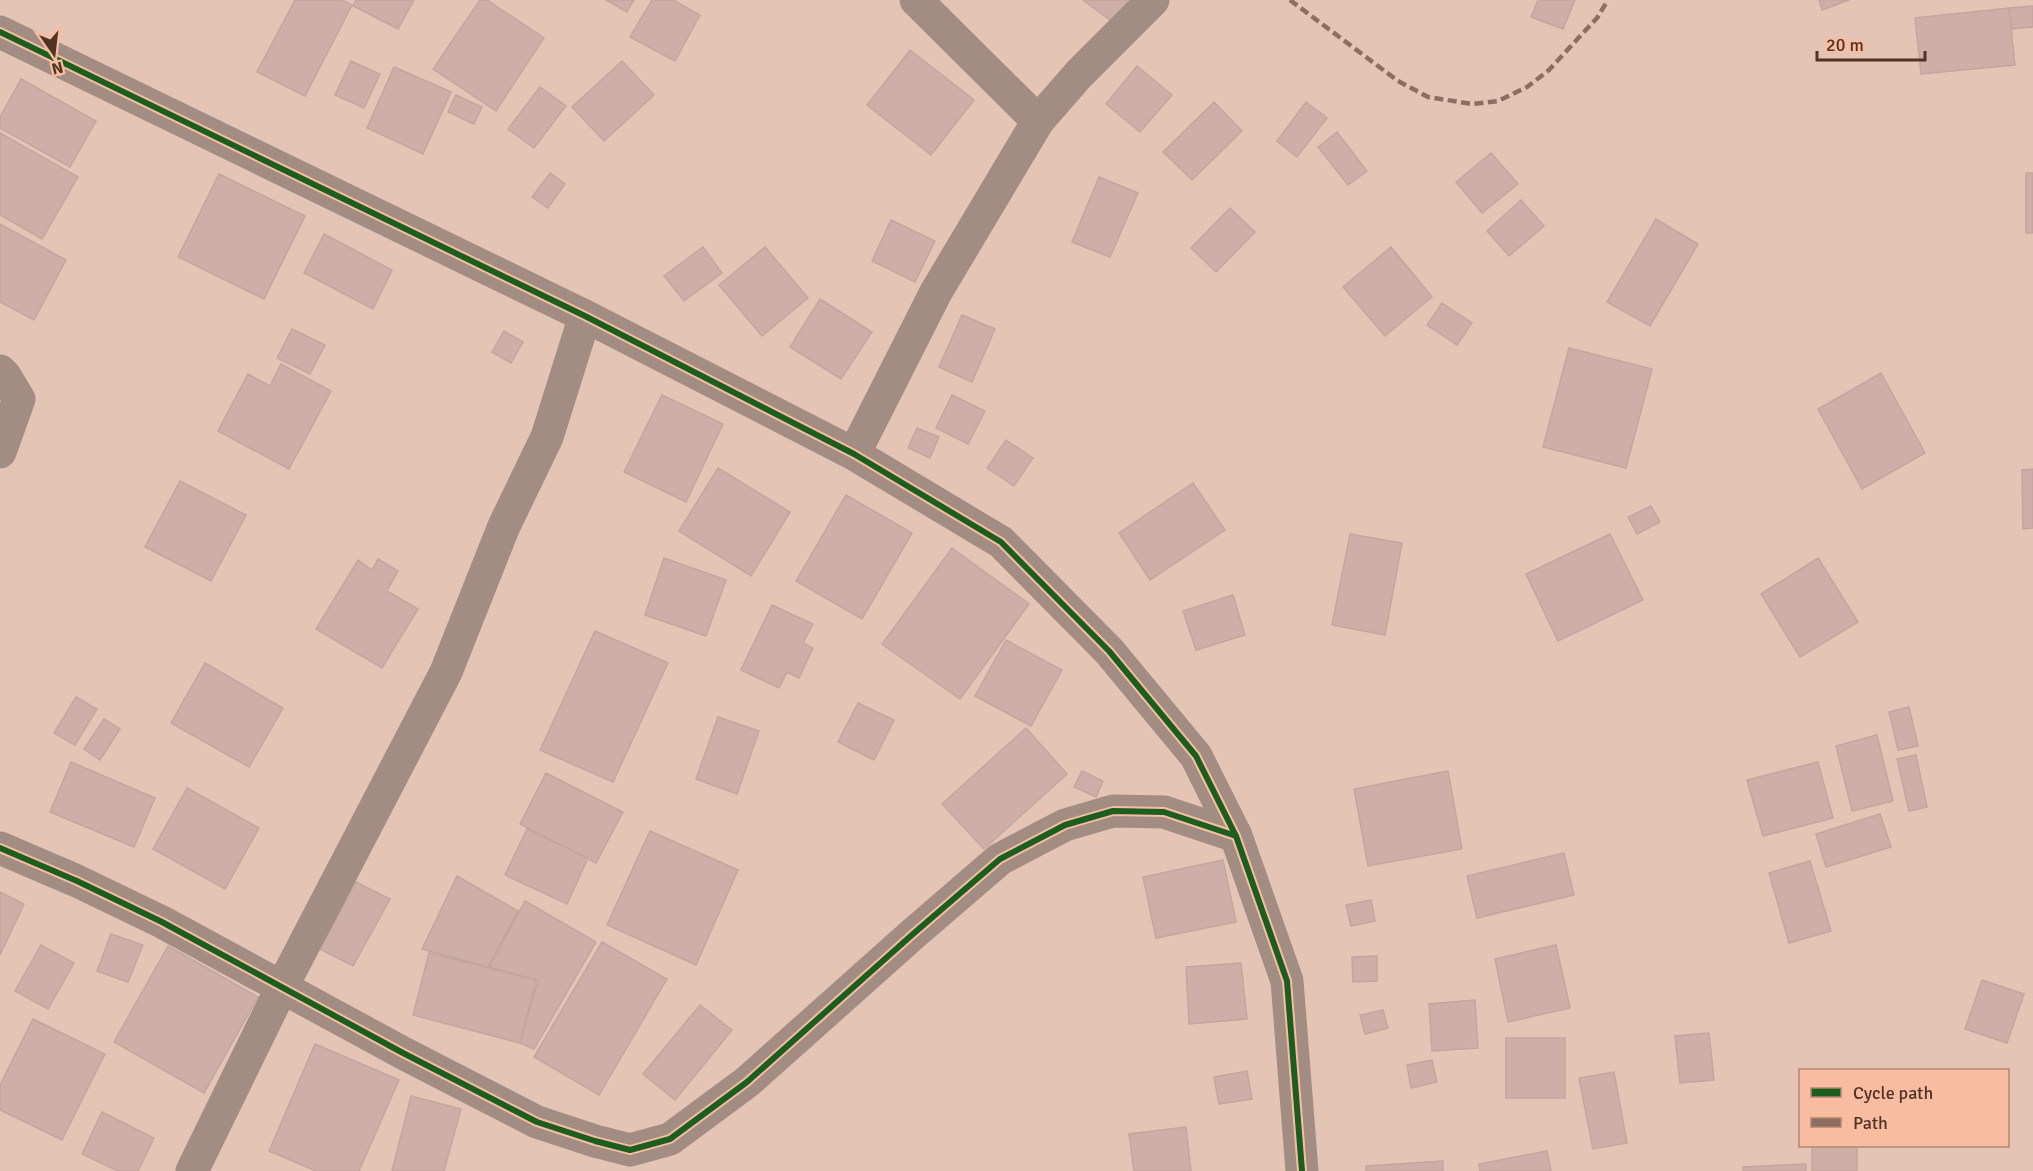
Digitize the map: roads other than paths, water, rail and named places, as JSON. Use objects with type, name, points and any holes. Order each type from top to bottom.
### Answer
[{"type":"street","points":[[916,0],[1038,121]]},
{"type":"street","points":[[854,454],[936,292],[1038,121],[1079,74],[1153,0]]},
{"type":"street","points":[[0,32],[585,316],[854,454],[1001,542],[1109,651],[1196,756],[1236,836],[1287,981],[1302,1171]]},
{"type":"street","points":[[192,1171],[282,987],[446,672],[504,526],[547,437],[585,316]]},
{"type":"street","points":[[0,371],[6,376],[19,399],[0,452]]},
{"type":"street","points":[[0,848],[77,881],[162,922],[403,1053],[537,1122],[630,1150],[669,1139],[747,1082],[1000,859],[1065,825],[1113,811],[1164,812],[1236,836]]}]
